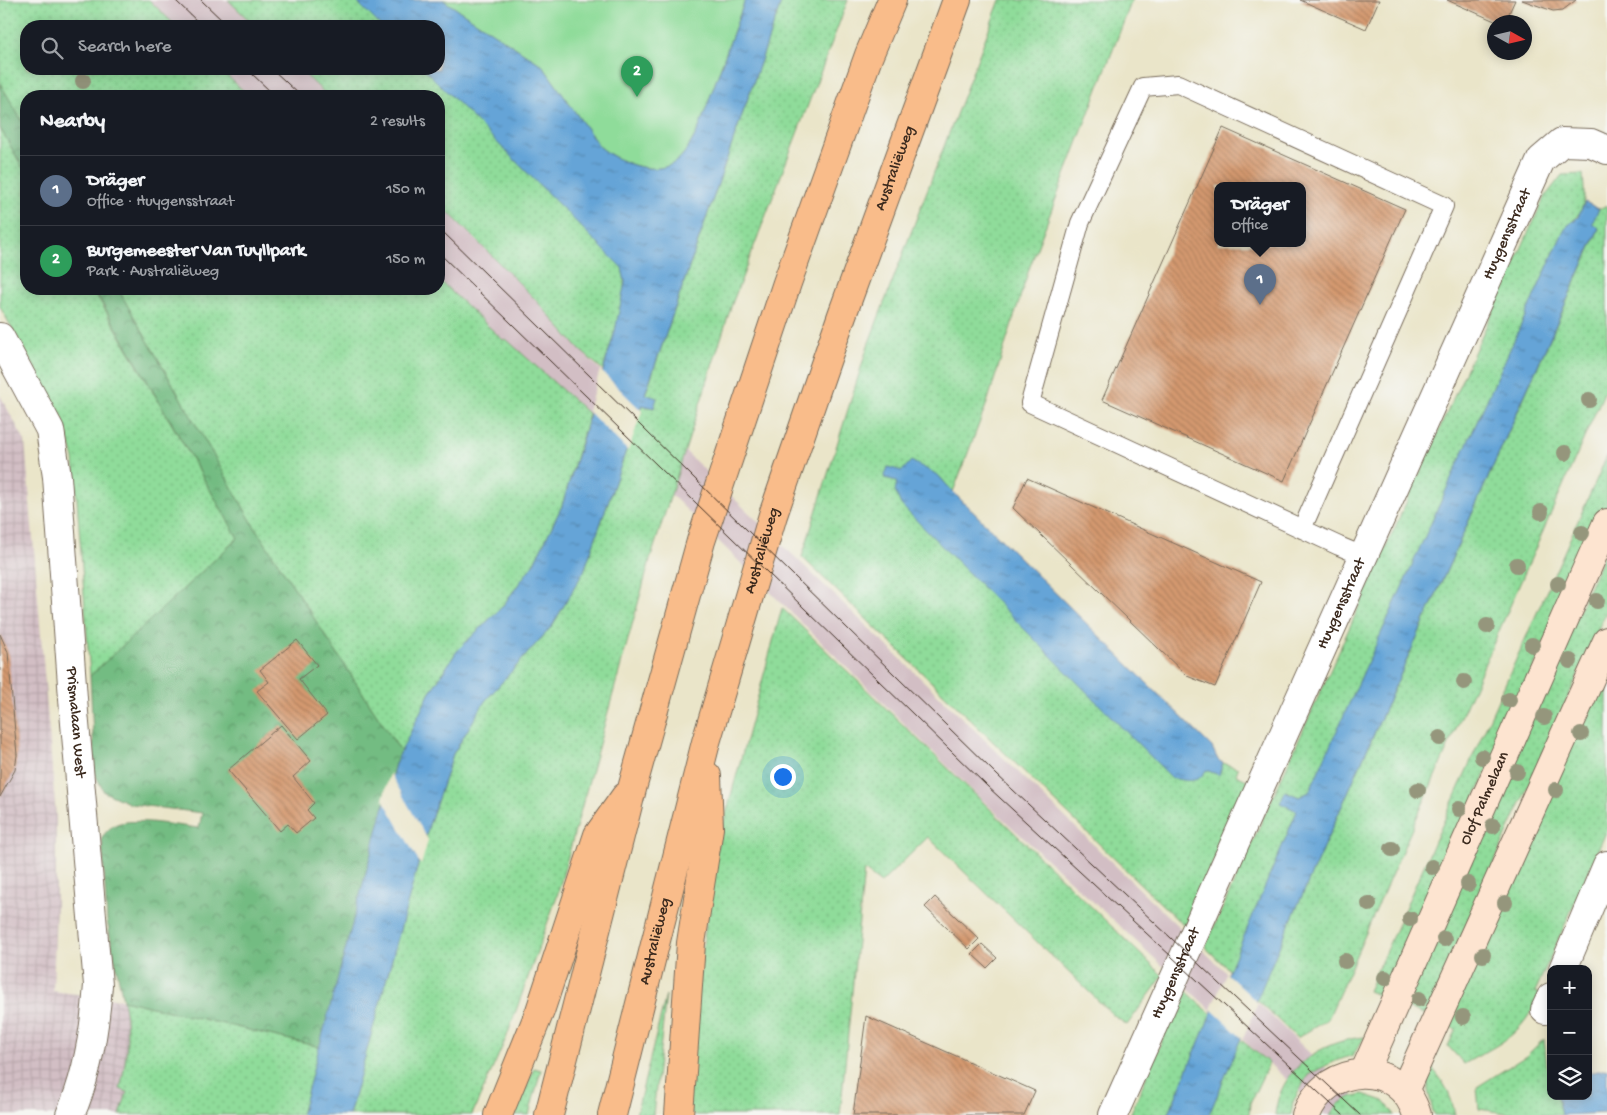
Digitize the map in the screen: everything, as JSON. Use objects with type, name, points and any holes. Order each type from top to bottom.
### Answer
[{"type":"main road","points":[[550,1115],[633,785],[700,541],[790,274],[869,55],[892,0]]},
{"type":"main road","name":"Australiëweg","points":[[612,1115],[706,742],[773,515],[842,315],[957,0]]},
{"type":"main road","points":[[678,1115],[690,943],[709,828],[706,742]]},
{"type":"main road","points":[[498,1115],[540,1011],[598,835],[633,785]]},
{"type":"street","name":"Huygensstraat","points":[[1113,1115],[1541,160],[1562,142],[1591,143],[1607,150]]},
{"type":"street","name":"Prismalaan West","points":[[0,337],[50,430],[57,477],[74,712],[98,985],[95,1023],[77,1099],[70,1115]]},
{"type":"street","name":"Olof Palmelaan","points":[[1364,1073],[1607,523]]},
{"type":"street","points":[[1404,1091],[1607,641]]},
{"type":"street","points":[[1565,965],[1607,865]]},
{"type":"street","points":[[1306,1115],[1312,1100],[1322,1089],[1335,1080],[1349,1074],[1364,1073],[1386,1078],[1404,1091],[1417,1115]]},
{"type":"lane","points":[[1302,529],[1444,206],[1178,84],[1143,87],[1080,223],[1030,403],[1302,529],[1363,556]]},
{"type":"shaded area","points":[[149,0],[228,0],[249,20],[170,20]]},
{"type":"shaded area","points":[[226,75],[305,75],[322,90],[243,90]]},
{"type":"shaded area","points":[[445,209],[534,298],[580,350],[1374,1115],[1325,1115],[978,796],[589,414],[506,339],[503,340],[445,286]]},
{"type":"shaded area","points":[[0,395],[25,441],[56,817],[56,906],[53,991],[123,1000],[320,1047],[304,1115],[0,1115]]},
{"type":"green space","points":[[0,0],[149,0],[170,20],[20,20],[20,75],[226,75],[243,90],[20,90],[20,118],[0,83]]},
{"type":"green space","points":[[228,0],[355,0],[375,20],[249,20]]},
{"type":"green space","points":[[443,0],[745,0],[699,128],[688,147],[674,163],[665,167],[645,168],[624,162],[599,146],[542,65]]},
{"type":"green space","points":[[782,0],[848,0],[732,304],[650,560],[557,896],[507,1036],[472,1115],[349,1115],[429,825],[453,754],[485,701],[552,626],[584,571],[642,405],[654,408],[656,398],[645,395]]},
{"type":"green space","points":[[1000,0],[1132,0],[1029,269],[987,403],[953,492],[938,475],[902,471],[884,477],[897,481],[1206,770],[1219,774],[1223,763],[1238,768],[1236,775],[1249,781],[1185,927],[802,557],[868,345]]},
{"type":"green space","points":[[305,75],[430,75],[445,90],[322,90]]},
{"type":"green space","points":[[0,83],[20,118],[20,163],[0,128]]},
{"type":"green space","points":[[445,90],[623,268],[624,290],[622,304],[603,370],[580,350],[534,298],[445,209]]},
{"type":"green space","points":[[0,128],[20,163],[20,295],[96,295],[238,538],[90,676],[74,459],[63,418],[0,307]]},
{"type":"green space","points":[[1583,174],[1584,198],[1581,210],[1565,228],[1309,793],[1299,797],[1286,791],[1297,811],[1230,971],[1205,947],[1544,198],[1562,175]]},
{"type":"green space","points":[[1607,205],[1607,386],[1328,1019],[1297,1038],[1256,999],[1599,229],[1592,223],[1599,209]]},
{"type":"green space","points":[[445,286],[503,340],[506,339],[589,414],[562,506],[534,563],[502,607],[457,651],[429,694],[401,752],[254,526],[121,295],[445,295]]},
{"type":"green space","points":[[97,295],[121,295],[254,526],[401,752],[395,764],[320,1047],[123,1000],[107,921],[102,837],[108,830],[120,823],[138,821],[199,828],[202,813],[131,804],[104,792],[95,774],[90,676],[238,538]]},
{"type":"green space","points":[[1607,456],[1607,504],[1385,998],[1368,991]]},
{"type":"green space","points":[[1607,548],[1607,610],[1426,1015],[1403,1006]]},
{"type":"green space","points":[[782,608],[1163,976],[1127,1025],[1113,1015],[928,837],[881,883],[864,870],[840,1115],[687,1115],[690,1036],[717,847]]},
{"type":"green space","points":[[1607,658],[1607,830],[1535,992],[1540,994],[1533,1008],[1518,1029],[1500,1044],[1464,1064],[1448,1046],[1456,1029],[1447,1026]]},
{"type":"green space","points":[[1184,989],[1211,1014],[1168,1115],[1130,1115]]},
{"type":"green space","points":[[666,995],[653,1115],[636,1115]]},
{"type":"green space","points":[[123,1000],[320,1047],[301,1115],[120,1115],[127,1092],[120,1089],[127,1045]]},
{"type":"green space","points":[[1365,1037],[1353,1055],[1333,1062],[1308,1075],[1293,1102],[1291,1115],[1275,1115],[1278,1099],[1285,1084],[1305,1060],[1333,1044]]},
{"type":"green space","points":[[1240,1039],[1269,1063],[1250,1103],[1249,1115],[1209,1115]]},
{"type":"green space","points":[[1544,1039],[1547,1066],[1547,1100],[1558,1100],[1561,1115],[1517,1115],[1479,1109],[1477,1087],[1526,1056]]},
{"type":"green space","points":[[534,1068],[541,1070],[529,1115],[515,1115]]},
{"type":"green space","points":[[1429,1068],[1432,1068],[1444,1084],[1450,1096],[1455,1115],[1435,1115],[1433,1112],[1428,1090]]},
{"type":"green space","points":[[1363,1094],[1384,1101],[1395,1115],[1330,1115],[1344,1100]]},
{"type":"water","points":[[355,0],[443,0],[542,65],[599,146],[606,152],[624,162],[645,168],[655,168],[665,167],[678,160],[699,128],[745,0],[782,0],[645,394],[657,398],[654,408],[642,405],[584,571],[552,626],[485,701],[453,754],[429,825],[349,1115],[301,1115],[395,764],[429,694],[457,651],[502,607],[534,563],[562,506],[615,331],[625,282],[622,268],[430,75],[445,75],[445,20],[375,20]]},
{"type":"water","points":[[1585,202],[1599,209],[1592,223],[1599,228],[1276,954],[1209,1115],[1168,1115],[1297,811],[1280,803],[1285,791],[1299,797],[1309,792],[1565,228],[1578,217]]},
{"type":"water","points":[[911,461],[938,475],[1212,747],[1218,760],[1223,763],[1219,775],[1206,770],[1200,778],[1192,780],[1172,778],[901,505],[895,491],[897,481],[884,478],[888,467],[902,471]]},
{"type":"water","points":[[1607,1069],[1607,1113],[1561,1115],[1558,1100],[1592,1100],[1592,1072]]},
{"type":"pier","points":[[600,370],[642,411],[628,451],[588,411]]},
{"type":"pier","points":[[390,773],[428,840],[421,865],[383,799]]},
{"type":"pier","points":[[1226,973],[1258,1003],[1243,1039],[1211,1009]]},
{"type":"building","points":[[1300,0],[1379,0],[1366,29]]},
{"type":"building","points":[[1447,0],[1515,0],[1508,15],[1487,15],[1487,18]]},
{"type":"building","points":[[1522,0],[1576,0],[1563,10],[1553,11]]},
{"type":"building","points":[[1223,128],[1405,209],[1284,481],[1102,400]]},
{"type":"building","points":[[1027,478],[1261,582],[1215,687],[1187,676],[1013,508]]},
{"type":"building","points":[[0,634],[8,652],[17,755],[15,770],[0,797]]},
{"type":"building","points":[[297,640],[317,665],[299,679],[327,715],[298,739],[257,691],[269,682],[260,670]]},
{"type":"building","points":[[281,725],[311,761],[293,777],[314,803],[307,810],[314,818],[296,833],[288,824],[280,831],[228,770]]},
{"type":"building","points":[[935,897],[979,939],[969,949],[925,907]]},
{"type":"building","points":[[982,944],[997,958],[987,968],[972,954]]},
{"type":"building","points":[[866,1016],[1035,1091],[1024,1115],[853,1115]]},
{"type":"tram line","points":[[175,0],[196,20]]},
{"type":"tram line","points":[[201,0],[222,20]]},
{"type":"tram line","points":[[253,75],[269,90]]},
{"type":"tram line","points":[[278,75],[295,90]]},
{"type":"tram line","points":[[445,234],[997,775],[1360,1115]]},
{"type":"tram line","points":[[445,259],[987,786],[1343,1115]]},
{"type":"place","name":"Burgemeester Van Tuyllpark","points":[[637,97]]},
{"type":"place","name":"Dräger","points":[[1260,305]]}]
